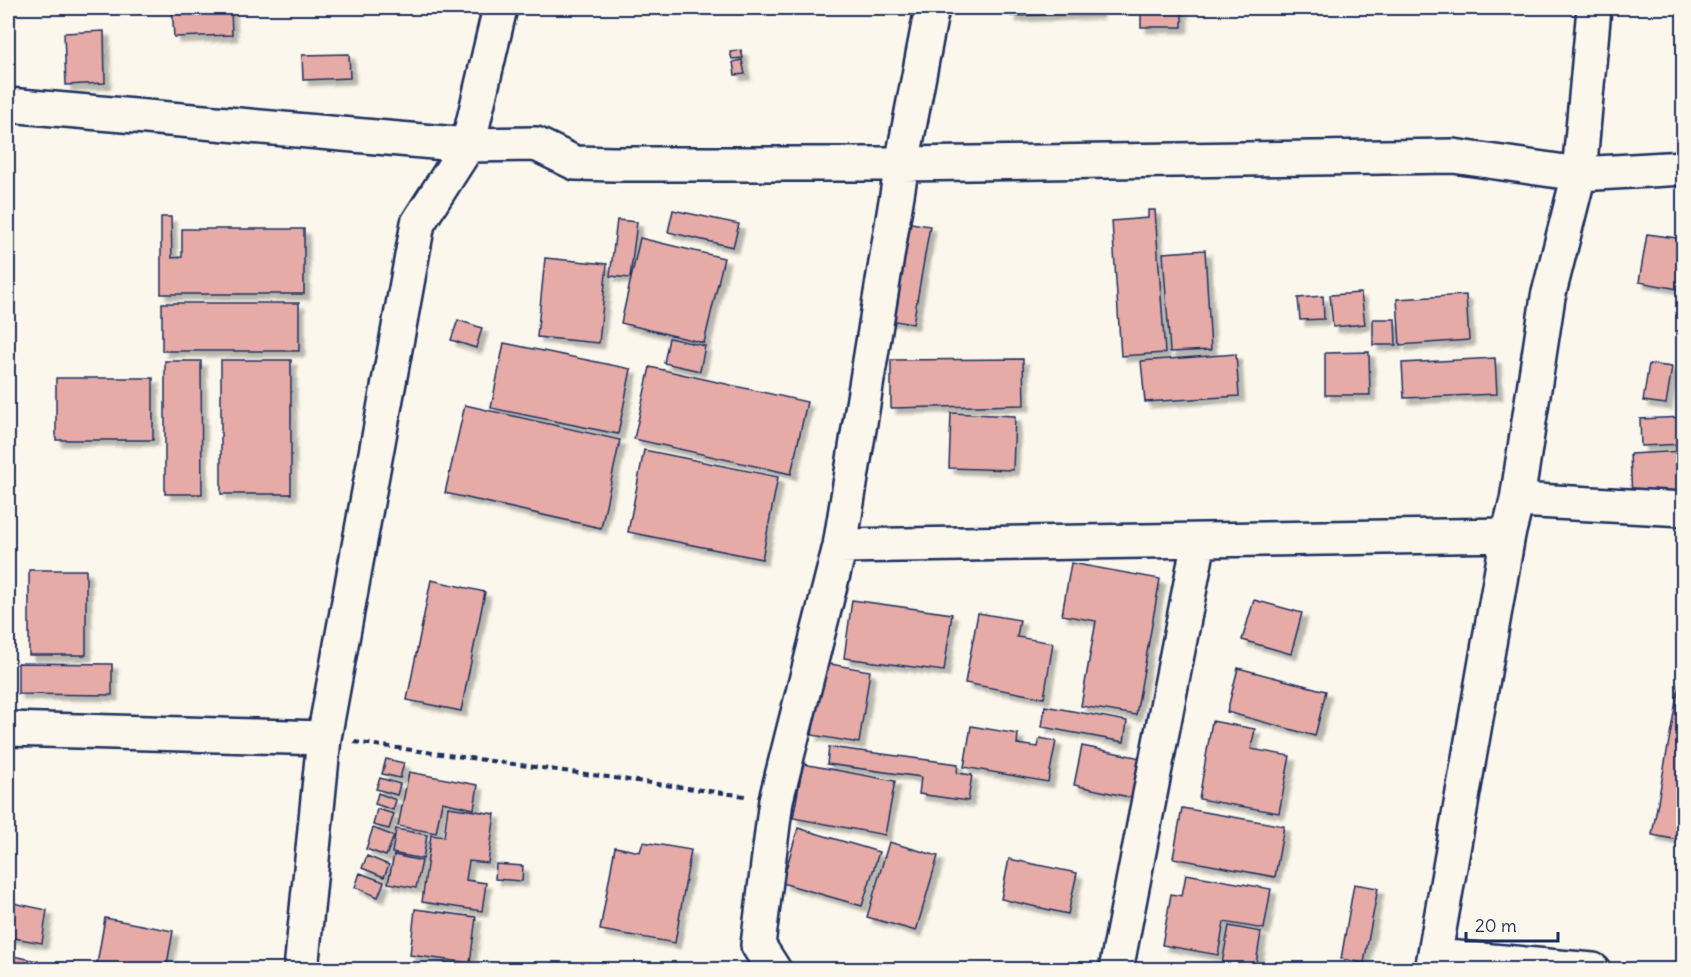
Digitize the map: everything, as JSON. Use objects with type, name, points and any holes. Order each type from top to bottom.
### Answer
[{"type":"street","points":[[301,969],[324,738],[418,223],[468,146],[500,8]]},
{"type":"street","points":[[774,969],[758,945],[776,800],[840,546],[902,164],[932,8]]},
{"type":"street","points":[[1593,969],[1433,963],[1508,535],[1517,500],[1548,297],[1579,174],[1594,8]]},
{"type":"street","points":[[8,105],[468,146],[536,144],[575,163],[902,164],[1453,156],[1579,174],[1683,168]]},
{"type":"street","points":[[1517,500],[1683,509]]},
{"type":"street","points":[[840,546],[1508,535]]},
{"type":"street","points":[[1116,969],[1199,541]]},
{"type":"street","points":[[8,729],[324,738]]},
{"type":"path","points":[[324,738],[776,800]]},
{"type":"building","points":[[172,8],[231,8],[232,35],[174,37]]},
{"type":"building","points":[[1011,8],[1097,8],[1098,13],[1011,16]]},
{"type":"building","points":[[1141,8],[1182,8],[1182,27],[1141,27]]},
{"type":"building","points":[[104,31],[105,83],[66,85],[64,33]]},
{"type":"building","points":[[741,50],[743,58],[732,59],[730,52]]},
{"type":"building","points":[[349,54],[350,78],[303,80],[302,55]]},
{"type":"building","points":[[742,60],[745,74],[735,75],[733,62]]},
{"type":"building","points":[[673,210],[739,224],[733,247],[668,232]]},
{"type":"building","points":[[1148,210],[1155,210],[1165,353],[1121,356],[1112,221],[1148,218]]},
{"type":"building","points":[[161,217],[171,217],[172,258],[182,257],[182,229],[304,229],[304,294],[161,294]]},
{"type":"building","points":[[617,220],[637,222],[630,278],[610,276]]},
{"type":"building","points":[[899,221],[930,226],[913,324],[883,319]]},
{"type":"building","points":[[1647,234],[1684,239],[1684,290],[1639,282]]},
{"type":"building","points":[[640,238],[724,258],[704,343],[621,323]]},
{"type":"building","points":[[1205,250],[1211,350],[1170,352],[1163,253]]},
{"type":"building","points":[[545,258],[607,264],[599,343],[537,337]]},
{"type":"building","points":[[1361,293],[1365,324],[1333,327],[1330,295]]},
{"type":"building","points":[[1466,295],[1469,340],[1400,345],[1397,299]]},
{"type":"building","points":[[1323,296],[1324,319],[1300,320],[1298,298]]},
{"type":"building","points":[[162,303],[299,303],[299,351],[162,351]]},
{"type":"building","points":[[1373,319],[1395,319],[1396,345],[1373,345]]},
{"type":"building","points":[[458,320],[482,328],[476,348],[451,340]]},
{"type":"building","points":[[669,338],[705,346],[700,371],[664,363]]},
{"type":"building","points":[[504,343],[631,369],[618,434],[491,408]]},
{"type":"building","points":[[1369,352],[1370,395],[1325,395],[1325,353]]},
{"type":"building","points":[[1236,354],[1239,396],[1145,402],[1141,361]]},
{"type":"building","points":[[1495,358],[1497,394],[1404,398],[1402,363]]},
{"type":"building","points":[[1023,359],[1024,405],[891,408],[891,360]]},
{"type":"building","points":[[221,360],[291,360],[291,494],[221,494]]},
{"type":"building","points":[[165,361],[201,361],[202,494],[165,494]]},
{"type":"building","points":[[1649,364],[1672,367],[1666,404],[1643,401]]},
{"type":"building","points":[[650,367],[807,402],[791,474],[634,439]]},
{"type":"building","points":[[56,378],[153,378],[153,440],[56,440]]},
{"type":"building","points":[[465,405],[620,440],[601,528],[445,493]]},
{"type":"building","points":[[951,413],[1015,416],[1013,470],[949,468]]},
{"type":"building","points":[[1684,417],[1684,444],[1641,446],[1640,419]]},
{"type":"building","points":[[644,450],[778,477],[762,559],[628,532]]},
{"type":"building","points":[[1684,451],[1684,495],[1632,497],[1630,454]]},
{"type":"building","points":[[1071,563],[1160,579],[1136,715],[1081,706],[1096,621],[1062,615]]},
{"type":"building","points":[[29,570],[86,570],[86,655],[29,655]]},
{"type":"building","points":[[431,580],[485,592],[461,711],[407,700]]},
{"type":"building","points":[[852,600],[952,614],[944,671],[844,658]]},
{"type":"building","points":[[1254,600],[1302,613],[1291,654],[1242,640]]},
{"type":"building","points":[[978,613],[1020,620],[1017,637],[1053,643],[1044,698],[965,683]]},
{"type":"building","points":[[1684,657],[1684,841],[1652,835]]},
{"type":"building","points":[[819,662],[870,671],[859,743],[812,735],[817,705]]},
{"type":"building","points":[[18,663],[112,664],[112,695],[18,694]]},
{"type":"building","points":[[1238,668],[1326,691],[1315,736],[1227,712]]},
{"type":"building","points":[[1045,706],[1127,721],[1124,742],[1042,727]]},
{"type":"building","points":[[1212,721],[1255,729],[1251,749],[1290,756],[1279,813],[1199,799]]},
{"type":"building","points":[[971,726],[1018,734],[1017,744],[1038,747],[1040,738],[1056,741],[1048,782],[964,767]]},
{"type":"building","points":[[1082,746],[1146,759],[1138,799],[1074,785]]},
{"type":"building","points":[[829,747],[958,764],[957,773],[972,775],[968,801],[919,794],[921,777],[827,764]]},
{"type":"building","points":[[386,759],[404,763],[400,778],[382,774]]},
{"type":"building","points":[[803,764],[895,781],[885,835],[793,818]]},
{"type":"building","points":[[409,772],[478,785],[474,809],[442,802],[436,833],[398,826]]},
{"type":"building","points":[[380,778],[400,784],[397,795],[376,789]]},
{"type":"building","points":[[378,793],[396,800],[393,810],[375,804]]},
{"type":"building","points":[[448,807],[495,814],[488,863],[469,861],[466,880],[486,883],[482,911],[422,902],[431,835],[444,837]]},
{"type":"building","points":[[1182,808],[1284,826],[1275,877],[1173,858]]},
{"type":"building","points":[[377,809],[394,814],[389,829],[373,825]]},
{"type":"building","points":[[373,828],[394,836],[386,856],[366,849]]},
{"type":"building","points":[[798,828],[879,852],[862,906],[782,883]]},
{"type":"building","points":[[396,829],[427,835],[423,859],[392,853]]},
{"type":"building","points":[[643,842],[691,850],[675,943],[600,930],[615,847],[640,852]]},
{"type":"building","points":[[889,842],[938,856],[916,931],[867,917]]},
{"type":"building","points":[[394,855],[422,861],[416,888],[388,883]]},
{"type":"building","points":[[367,856],[389,865],[384,877],[362,868]]},
{"type":"building","points":[[1009,859],[1077,873],[1068,914],[1001,899]]},
{"type":"building","points":[[496,864],[523,866],[522,881],[495,879]]},
{"type":"building","points":[[360,873],[384,882],[378,897],[355,887]]},
{"type":"building","points":[[1186,874],[1271,889],[1264,929],[1224,922],[1218,955],[1162,945],[1171,894],[1182,896]]},
{"type":"building","points":[[1354,884],[1378,888],[1364,963],[1341,959]]},
{"type":"building","points":[[8,902],[47,910],[42,943],[8,937]]},
{"type":"building","points":[[415,909],[476,917],[470,963],[410,955]]},
{"type":"building","points":[[105,918],[173,931],[166,970],[96,970]]},
{"type":"building","points":[[1229,926],[1261,932],[1255,970],[1221,969]]},
{"type":"building","points":[[8,955],[38,961],[36,970],[8,970]]}]
